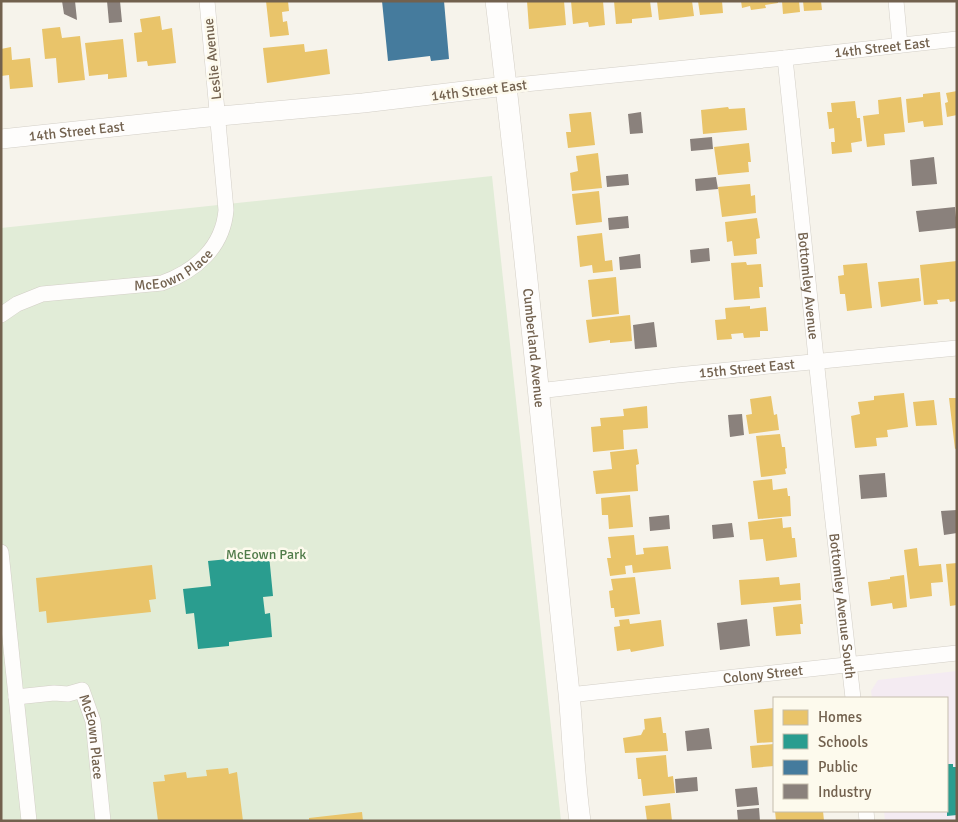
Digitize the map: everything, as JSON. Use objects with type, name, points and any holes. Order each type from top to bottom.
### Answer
[{"type":"main road","name":"Cumberland Avenue","points":[[496,1],[538,391],[580,821]]},
{"type":"street","name":"Leslie Avenue","points":[[207,1],[218,117]]},
{"type":"street","points":[[896,1],[900,44]]},
{"type":"street","name":"14th Street East","points":[[1,139],[364,103],[506,86],[957,39]]},
{"type":"street","name":"Bottomley Avenue","points":[[785,58],[832,513]]},
{"type":"street","name":"McEown Place","points":[[1,315],[16,304],[42,294],[162,282],[182,274],[199,263],[216,244],[225,223],[226,210],[218,117]]},
{"type":"street","name":"15th Street East","points":[[538,391],[677,375],[957,348]]},
{"type":"street","name":"Bottomley Avenue South","points":[[832,513],[853,697]]},
{"type":"street","points":[[1,552],[30,821]]},
{"type":"street","name":"Colony Street","points":[[569,695],[957,653]]},
{"type":"street","name":"McEown Place","points":[[16,697],[54,693],[68,694],[82,690],[93,721],[103,821]]},
{"type":"shaded area","points":[[957,671],[957,821],[885,821],[884,812],[948,812],[948,697],[872,697],[871,691],[878,680]]},
{"type":"green space","name":"McEown Park","points":[[492,176],[561,821],[1,821],[1,228]]},
{"type":"building: Homes","points":[[266,1],[288,1],[289,11],[282,12],[283,22],[287,21],[289,35],[270,37]]},
{"type":"building: Homes","points":[[527,1],[564,1],[566,25],[529,29]]},
{"type":"building: Homes","points":[[571,1],[603,1],[605,25],[589,27],[588,22],[573,24]]},
{"type":"building: Homes","points":[[614,1],[650,1],[652,17],[632,19],[632,23],[616,24]]},
{"type":"building: Homes","points":[[657,1],[692,1],[694,16],[659,20]]},
{"type":"building: Homes","points":[[698,1],[722,1],[723,13],[700,15]]},
{"type":"building: Homes","points":[[741,1],[778,1],[778,3],[765,5],[766,8],[751,10],[750,6],[742,8]]},
{"type":"building: Homes","points":[[782,1],[799,1],[800,12],[783,14]]},
{"type":"building: Homes","points":[[803,1],[821,1],[822,10],[804,11]]},
{"type":"building: Homes","points":[[160,16],[162,30],[172,28],[176,63],[148,66],[147,61],[137,62],[134,33],[142,32],[140,19]]},
{"type":"building: Homes","points":[[60,27],[62,38],[80,36],[85,80],[58,83],[56,58],[45,59],[42,29]]},
{"type":"building: Homes","points":[[123,39],[127,77],[108,79],[108,74],[89,76],[85,43]]},
{"type":"building: Homes","points":[[304,44],[305,52],[327,49],[330,74],[267,83],[263,48]]},
{"type":"building: Homes","points":[[11,47],[12,60],[30,58],[33,87],[10,89],[9,75],[1,76],[1,49]]},
{"type":"building: Homes","points":[[957,91],[957,115],[947,117],[945,103],[948,102],[946,93]]},
{"type":"building: Homes","points":[[940,92],[943,125],[924,127],[923,121],[908,123],[906,99]]},
{"type":"building: Homes","points":[[901,97],[905,132],[884,134],[885,145],[867,147],[863,116],[879,114],[878,100]]},
{"type":"building: Homes","points":[[855,101],[857,118],[860,118],[862,141],[851,143],[852,152],[832,154],[831,142],[835,142],[834,128],[829,129],[827,112],[832,112],[831,103]]},
{"type":"building: Homes","points":[[728,107],[729,109],[745,108],[747,130],[703,134],[701,110]]},
{"type":"building: Homes","points":[[591,112],[595,145],[568,148],[566,132],[571,132],[569,114]]},
{"type":"building: Homes","points":[[749,143],[751,162],[748,162],[749,172],[718,175],[714,147]]},
{"type":"building: Homes","points":[[598,153],[602,188],[572,191],[570,173],[578,171],[576,156]]},
{"type":"building: Homes","points":[[750,184],[751,196],[755,195],[756,213],[722,217],[718,187]]},
{"type":"building: Homes","points":[[599,191],[602,222],[576,225],[572,194]]},
{"type":"building: Homes","points":[[757,218],[760,238],[756,239],[757,254],[734,256],[732,241],[727,242],[725,222]]},
{"type":"building: Homes","points":[[602,233],[605,261],[612,260],[613,271],[593,273],[592,265],[580,267],[577,236]]},
{"type":"building: Homes","points":[[957,261],[957,301],[950,302],[949,299],[937,300],[938,304],[924,305],[920,265]]},
{"type":"building: Homes","points":[[746,262],[747,265],[761,264],[763,287],[759,287],[760,298],[734,300],[731,263]]},
{"type":"building: Homes","points":[[867,263],[872,308],[847,311],[845,294],[840,294],[838,276],[844,275],[843,265]]},
{"type":"building: Homes","points":[[616,277],[619,314],[592,317],[588,280]]},
{"type":"building: Homes","points":[[919,278],[921,301],[881,307],[878,282]]},
{"type":"building: Homes","points":[[750,306],[750,309],[766,307],[768,331],[760,331],[760,337],[744,338],[743,333],[731,334],[732,339],[717,340],[715,320],[726,319],[725,308]]},
{"type":"building: Homes","points":[[630,315],[632,341],[610,343],[610,340],[589,343],[586,320]]},
{"type":"building: Homes","points":[[904,393],[908,427],[887,430],[888,437],[876,438],[877,446],[855,448],[851,416],[860,414],[858,402],[874,400],[874,396]]},
{"type":"building: Homes","points":[[771,396],[774,415],[777,414],[779,430],[749,434],[746,415],[752,414],[750,399]]},
{"type":"building: Homes","points":[[949,398],[957,398],[957,448],[955,449]]},
{"type":"building: Homes","points":[[934,400],[937,425],[916,426],[913,402]]},
{"type":"building: Homes","points":[[647,406],[648,428],[623,430],[624,449],[593,452],[591,427],[601,426],[600,418],[624,416],[623,409]]},
{"type":"building: Homes","points":[[780,434],[782,447],[785,447],[786,474],[761,477],[756,436]]},
{"type":"building: Homes","points":[[637,449],[639,464],[636,465],[638,491],[596,494],[593,471],[612,469],[610,452]]},
{"type":"building: Homes","points":[[772,479],[773,490],[787,488],[788,496],[790,496],[791,516],[758,519],[753,481]]},
{"type":"building: Homes","points":[[630,495],[633,527],[609,529],[608,515],[602,515],[601,498]]},
{"type":"building: Homes","points":[[782,518],[783,528],[791,527],[792,538],[795,538],[797,557],[766,561],[763,539],[750,540],[748,522]]},
{"type":"building: Homes","points":[[634,535],[636,555],[644,554],[643,548],[668,546],[671,569],[633,573],[632,565],[625,566],[626,574],[610,576],[607,558],[611,558],[608,537]]},
{"type":"building: Homes","points":[[917,548],[919,566],[941,564],[943,582],[931,583],[932,596],[910,599],[904,550]]},
{"type":"building: Homes","points":[[957,563],[957,605],[950,606],[946,564]]},
{"type":"building: Homes","points":[[152,565],[156,599],[149,600],[151,612],[47,623],[46,611],[39,612],[36,578]]},
{"type":"building: Homes","points":[[904,575],[907,607],[893,609],[892,603],[871,606],[868,582]]},
{"type":"building: Homes","points":[[635,577],[640,614],[615,617],[614,608],[611,608],[609,591],[613,590],[611,579]]},
{"type":"building: Homes","points":[[779,577],[780,585],[800,583],[801,600],[741,605],[739,580]]},
{"type":"building: Homes","points":[[801,604],[803,624],[800,624],[801,634],[776,636],[773,607]]},
{"type":"building: Homes","points":[[629,619],[630,624],[661,620],[664,646],[631,652],[630,649],[617,651],[614,627],[620,626],[619,620]]},
{"type":"building: Homes","points":[[773,708],[773,742],[757,743],[754,710]]},
{"type":"building: Homes","points":[[661,717],[663,733],[666,733],[668,751],[625,753],[623,738],[641,735],[645,730],[644,719]]},
{"type":"building: Homes","points":[[773,744],[773,766],[752,768],[750,746]]},
{"type":"building: Homes","points":[[666,755],[668,777],[673,776],[675,793],[643,796],[641,779],[638,779],[636,758]]},
{"type":"building: Homes","points":[[228,768],[229,774],[237,772],[243,821],[158,821],[153,782],[165,781],[164,775],[186,772],[187,778],[207,776],[206,770]]},
{"type":"building: Homes","points":[[670,803],[672,821],[647,821],[645,806]]},
{"type":"building: Homes","points":[[362,812],[363,821],[309,821],[309,818]]},
{"type":"building: Homes","points":[[775,812],[823,812],[824,821],[776,821]]},
{"type":"building: Schools","points":[[269,555],[273,596],[263,597],[265,614],[270,613],[272,637],[229,642],[229,646],[198,649],[194,613],[186,614],[183,589],[211,586],[208,561]]},
{"type":"building: Schools","points":[[948,764],[953,764],[953,767],[957,767],[957,815],[947,816]]},
{"type":"building: Public","points":[[382,1],[444,1],[449,59],[431,61],[430,56],[388,61]]},
{"type":"building: Industry","points":[[62,1],[75,1],[77,20],[64,14]]},
{"type":"building: Industry","points":[[107,1],[120,1],[122,22],[109,23]]},
{"type":"building: Industry","points":[[641,112],[643,133],[630,134],[628,114]]},
{"type":"building: Industry","points":[[712,137],[713,149],[691,151],[690,139]]},
{"type":"building: Industry","points":[[934,157],[937,184],[912,186],[910,160]]},
{"type":"building: Industry","points":[[628,174],[629,185],[607,187],[606,176]]},
{"type":"building: Industry","points":[[716,177],[718,189],[696,191],[695,179]]},
{"type":"building: Industry","points":[[955,207],[957,228],[919,232],[916,211]]},
{"type":"building: Industry","points":[[628,216],[629,228],[609,230],[608,218]]},
{"type":"building: Industry","points":[[709,248],[710,261],[691,263],[690,250]]},
{"type":"building: Industry","points":[[640,254],[641,268],[620,270],[619,257]]},
{"type":"building: Industry","points":[[654,322],[657,347],[635,349],[633,325]]},
{"type":"building: Industry","points":[[742,414],[744,435],[730,437],[728,415]]},
{"type":"building: Industry","points":[[885,473],[887,497],[861,499],[859,475]]},
{"type":"building: Industry","points":[[957,510],[957,533],[944,535],[941,511]]},
{"type":"building: Industry","points":[[669,515],[670,529],[650,531],[649,517]]},
{"type":"building: Industry","points":[[732,523],[734,537],[713,539],[712,525]]},
{"type":"building: Industry","points":[[747,619],[750,646],[720,650],[717,623]]},
{"type":"building: Industry","points":[[709,728],[712,749],[687,751],[685,731]]},
{"type":"building: Industry","points":[[697,777],[698,791],[676,793],[675,779]]},
{"type":"building: Industry","points":[[757,787],[759,805],[737,807],[735,789]]},
{"type":"building: Industry","points":[[759,808],[760,821],[738,821],[737,810]]}]
